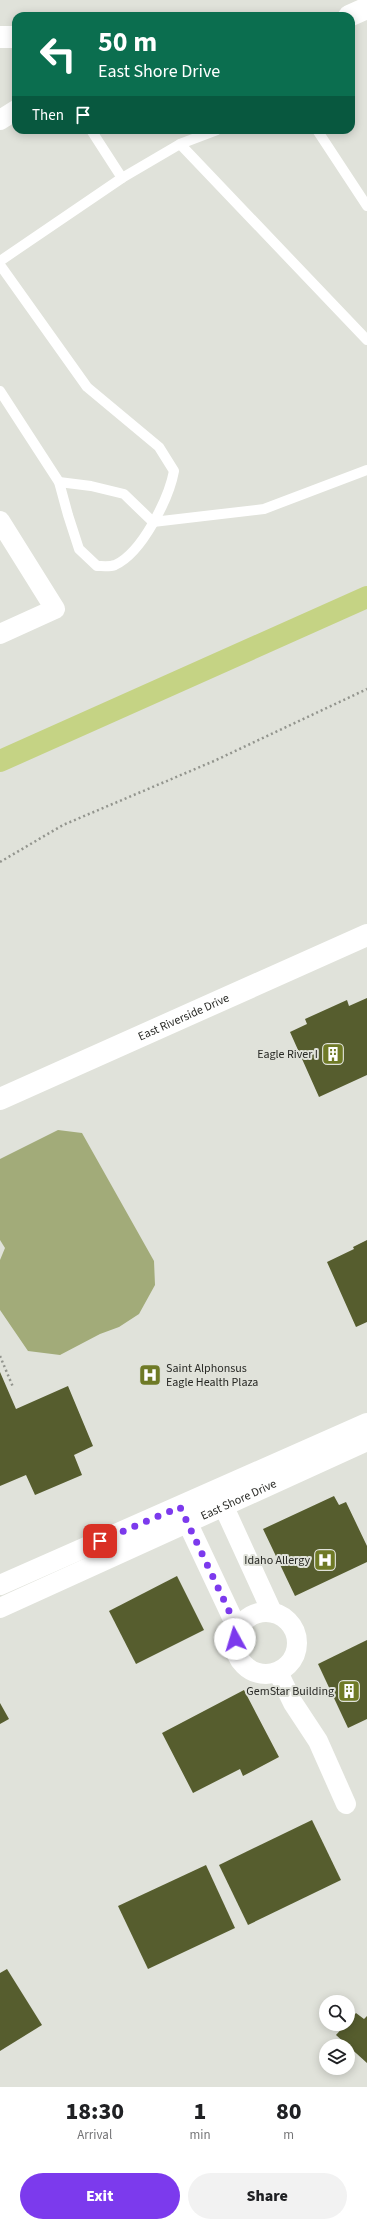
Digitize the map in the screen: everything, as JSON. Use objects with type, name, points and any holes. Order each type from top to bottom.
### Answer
[{"type":"highway","points":[[0,761],[367,597]]},
{"type":"street","points":[[355,13],[367,8]]},
{"type":"street","points":[[0,37],[12,37]]},
{"type":"street","points":[[0,120],[12,112]]},
{"type":"street","points":[[0,521],[55,609],[0,634]]},
{"type":"street","name":"East Riverside Drive","points":[[0,1099],[367,935]]},
{"type":"street","name":"East Shore Drive","points":[[0,1608],[367,1423]]},
{"type":"street","name":"East Shore Drive","points":[[220,1498],[367,1441]]},
{"type":"street","points":[[220,1498],[272,1612]]},
{"type":"street","points":[[184,1515],[238,1630]]},
{"type":"street","name":"East Shore Drive","points":[[0,1585],[184,1515]]},
{"type":"street","points":[[262,1612],[272,1612],[289,1621],[295,1629],[298,1638],[298,1648],[294,1658],[288,1666],[278,1672],[261,1674],[252,1671],[244,1665],[238,1657],[235,1648],[238,1630],[252,1615],[262,1612]]},
{"type":"street","points":[[278,1672],[293,1703],[318,1741],[346,1804]]},
{"type":"lane","points":[[94,134],[122,178]]},
{"type":"lane","points":[[0,261],[122,178],[180,144],[206,134]]},
{"type":"lane","points":[[320,134],[367,206]]},
{"type":"lane","points":[[180,144],[367,340]]},
{"type":"lane","points":[[0,265],[87,387],[159,447],[174,471],[171,485],[153,522],[132,552],[114,566],[97,566],[79,549],[59,482],[0,391]]},
{"type":"lane","points":[[153,522],[264,509],[367,470]]},
{"type":"lane","points":[[59,482],[91,486],[124,494],[153,522]]},
{"type":"path","points":[[0,862],[63,825],[214,761],[367,689]]},
{"type":"path","points":[[0,1356],[14,1387]]},
{"type":"shaded area","points":[[58,1130],[82,1133],[154,1261],[155,1285],[139,1314],[119,1327],[100,1334],[60,1355],[28,1351],[0,1310],[0,1260],[5,1248],[0,1240],[0,1159]]},
{"type":"building","name":"Eagle River I","points":[[367,998],[367,1075],[319,1097],[290,1032],[307,1024],[305,1019],[347,1000],[349,1006]]},
{"type":"building","points":[[367,1240],[367,1322],[356,1327],[327,1262],[354,1249],[353,1247]]},
{"type":"building","points":[[0,1372],[16,1409],[68,1386],[93,1446],[74,1455],[82,1475],[35,1495],[26,1475],[0,1486]]},
{"type":"building","points":[[334,1496],[339,1505],[346,1502],[367,1546],[367,1562],[295,1596],[263,1529]]},
{"type":"building","points":[[177,1576],[204,1630],[136,1664],[109,1611]]},
{"type":"building","name":"GemStar Building","points":[[367,1640],[367,1719],[348,1728],[318,1664]]},
{"type":"building","points":[[244,1690],[279,1757],[243,1776],[240,1769],[193,1793],[162,1733]]},
{"type":"building","points":[[0,1703],[9,1719],[0,1724]]},
{"type":"building","points":[[312,1820],[341,1880],[248,1925],[219,1865]]},
{"type":"building","points":[[206,1865],[235,1928],[148,1969],[118,1906]]},
{"type":"building","points":[[7,1969],[42,2025],[0,2051],[0,1973]]},
{"type":"building","points":[[356,2013],[364,2019],[367,2016],[367,2063],[355,2052],[355,2039],[340,2039],[336,2035],[340,2031],[355,2031]]},
{"type":"place","name":"Eagle River I","points":[[333,1054]]},
{"type":"place","name":"Saint Alphonsus Eagle Health Plaza","points":[[150,1375]]},
{"type":"place","name":"Idaho Allergy","points":[[325,1560]]},
{"type":"place","name":"GemStar Building","points":[[349,1691]]},
{"type":"route","points":[[100,1541],[180,1507],[238,1630],[235,1639]]}]
